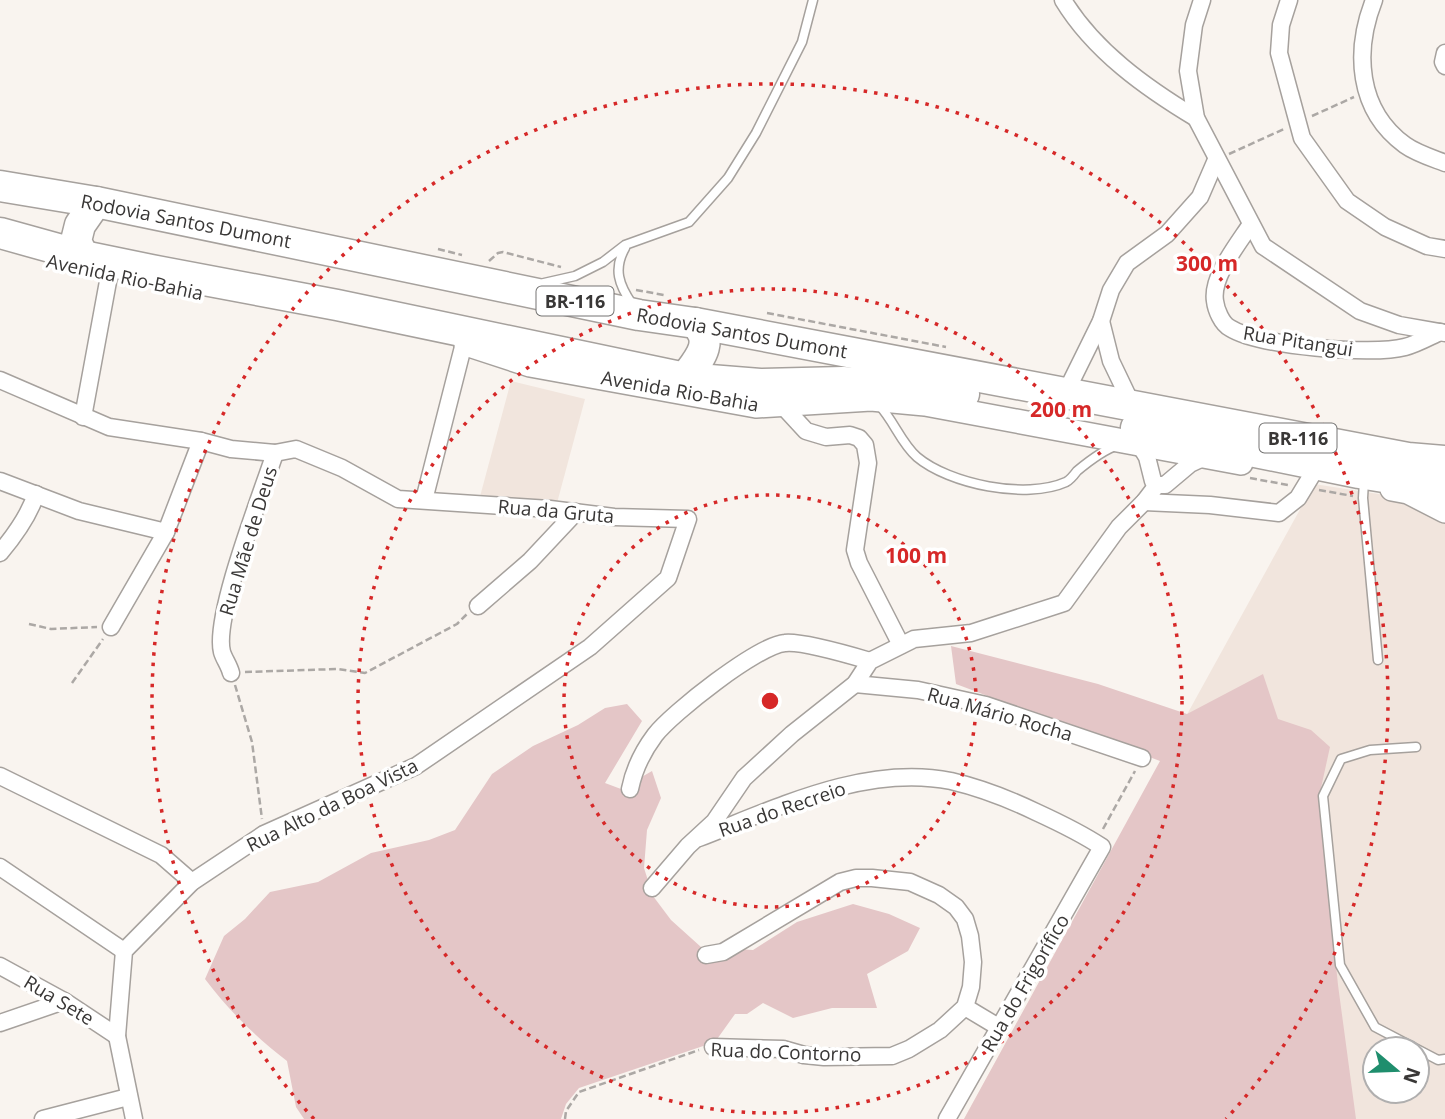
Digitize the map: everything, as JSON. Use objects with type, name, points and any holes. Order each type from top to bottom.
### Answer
[{"type":"highway","name":"Rodovia Santos Dumont","points":[[0,186],[482,270],[639,315],[695,323],[1408,458],[1445,461]]},
{"type":"highway","points":[[83,256],[76,241],[80,225],[96,202]]},
{"type":"highway","name":"Rodovia Santos Dumont","points":[[0,233],[83,256],[337,305],[672,380],[760,384],[843,382],[937,389],[1315,469],[1362,478],[1445,487]]},
{"type":"highway","points":[[151,270],[186,290]]},
{"type":"highway","points":[[672,380],[700,357],[706,343],[702,329],[695,323]]},
{"type":"highway","points":[[760,384],[776,394],[782,405]]},
{"type":"street","points":[[1063,0],[1078,24],[1149,90],[1196,118]]},
{"type":"street","points":[[1202,0],[1194,25],[1188,71],[1196,118],[1263,246],[1360,311],[1399,325],[1442,332]]},
{"type":"street","points":[[1289,0],[1281,26],[1279,53],[1302,138],[1347,201],[1385,227],[1427,246],[1445,249]]},
{"type":"street","points":[[1374,0],[1366,21],[1362,61],[1368,100],[1385,126],[1405,145],[1445,163]]},
{"type":"street","points":[[1445,53],[1445,66]]},
{"type":"street","points":[[1065,394],[1101,321],[1111,290],[1127,263],[1167,234],[1200,197],[1216,160]]},
{"type":"street","name":"Rua Pitangui","points":[[1251,224],[1230,255],[1215,289],[1219,314],[1228,328],[1249,336],[1301,345],[1371,352],[1406,347],[1442,332]]},
{"type":"street","name":"Avenida Rio-Bahia","points":[[0,248],[109,276],[464,343],[530,365],[672,380],[755,406],[871,399],[925,404],[1206,457],[1315,469]]},
{"type":"street","points":[[83,417],[109,276]]},
{"type":"street","points":[[1101,321],[1111,361],[1133,407]]},
{"type":"street","points":[[424,500],[464,343]]},
{"type":"street","name":"Rua da Gruta","points":[[0,380],[109,427],[201,441],[231,449],[275,453],[296,449],[342,468],[398,499],[614,517],[688,519]]},
{"type":"street","points":[[782,405],[806,431],[826,437],[850,435],[859,438],[865,445],[868,463],[855,550],[901,645]]},
{"type":"street","points":[[111,627],[166,532],[201,441]]},
{"type":"street","points":[[1135,443],[1147,457],[1153,481],[1157,485],[1165,485],[1190,464],[1206,457]]},
{"type":"street","name":"Rua Mãe de Deus","points":[[231,673],[222,652],[223,619],[275,453]]},
{"type":"street","points":[[1144,502],[1210,505],[1279,513],[1298,498],[1315,469]]},
{"type":"street","points":[[1362,478],[1408,492],[1445,511]]},
{"type":"street","points":[[0,481],[79,511],[166,532]]},
{"type":"street","points":[[652,888],[688,846],[714,822],[744,778],[792,734],[855,684],[870,661],[914,639],[971,633],[1064,603],[1119,527],[1157,485]]},
{"type":"street","points":[[0,553],[16,533],[36,494]]},
{"type":"street","points":[[478,606],[530,561],[576,512]]},
{"type":"street","name":"Rua Alto da Boa Vista","points":[[124,951],[192,882],[264,834],[416,766],[590,647],[668,578],[688,519]]},
{"type":"street","points":[[630,789],[642,756],[656,733],[729,671],[768,647],[787,642],[870,661]]},
{"type":"street","name":"Rua Mário Rocha","points":[[855,684],[918,691],[986,705],[1142,758]]},
{"type":"street","points":[[0,776],[161,855],[192,882]]},
{"type":"street","name":"Rua do Recreio","points":[[699,838],[803,798],[855,784],[887,779],[921,779],[948,781],[1002,796],[1085,835],[1102,847]]},
{"type":"street","name":"Rua do Frigorífico","points":[[947,1119],[1102,847]]},
{"type":"street","points":[[0,867],[124,951],[117,1036],[134,1119]]},
{"type":"street","points":[[706,956],[723,952],[840,882],[872,878],[910,882],[940,895],[956,906],[965,919],[973,962],[971,987],[965,1007],[1000,1028]]},
{"type":"street","name":"Rua Sete","points":[[0,966],[64,1001],[117,1036]]},
{"type":"street","points":[[0,1023],[64,1001]]},
{"type":"street","name":"Rua do Contorno","points":[[713,1047],[783,1049],[824,1057],[892,1056],[940,1030],[965,1007]]},
{"type":"street","points":[[43,1119],[128,1097]]},
{"type":"lane","points":[[482,270],[547,283],[580,274],[603,262],[625,245],[689,222],[729,178],[756,133],[802,42],[814,0]]},
{"type":"lane","points":[[625,245],[618,265],[622,288],[639,315]]},
{"type":"lane","points":[[871,399],[891,419],[917,457],[963,480],[997,487],[1032,488],[1067,481],[1114,446],[1135,443]]},
{"type":"lane","points":[[1362,478],[1378,660]]},
{"type":"lane","points":[[1416,747],[1370,750],[1341,759],[1323,796],[1340,965],[1375,1027],[1438,1060],[1445,1059]]},
{"type":"path","points":[[437,249],[470,256]]},
{"type":"path","points":[[482,270],[488,261],[503,252],[580,274]]},
{"type":"path","points":[[622,288],[675,297]]},
{"type":"path","points":[[756,311],[951,348]]},
{"type":"path","points":[[264,834],[253,742],[231,673],[337,669],[365,673],[457,624],[478,606]]},
{"type":"path","points":[[29,624],[51,629],[111,627]]},
{"type":"path","points":[[72,683],[111,627]]},
{"type":"path","points":[[1085,835],[1101,834],[1142,758]]},
{"type":"path","name":"Rua do Contorno","points":[[565,1119],[566,1111],[579,1092],[695,1050],[713,1047]]},
{"type":"shaded area","points":[[511,381],[585,399],[557,503],[478,504]]},
{"type":"shaded area","points":[[1314,484],[1398,497],[1445,500],[1445,1119],[964,1119]]},
{"type":"shaded area","points":[[951,646],[1098,684],[1187,714],[1263,674],[1278,719],[1311,730],[1330,747],[1319,797],[1338,985],[1356,1119],[964,1119],[1160,761],[956,684]]},
{"type":"shaded area","points":[[627,704],[642,721],[605,783],[621,789],[652,771],[661,798],[647,830],[644,868],[653,896],[671,920],[701,947],[753,950],[797,922],[853,904],[889,914],[920,928],[908,951],[867,974],[877,1008],[832,1008],[793,1018],[763,1003],[747,1014],[735,1014],[715,1042],[579,1088],[566,1104],[561,1119],[304,1119],[296,1107],[287,1061],[243,1023],[205,979],[224,936],[245,919],[270,892],[318,882],[371,853],[429,840],[455,830],[492,774],[533,746],[578,725],[605,708]]}]
